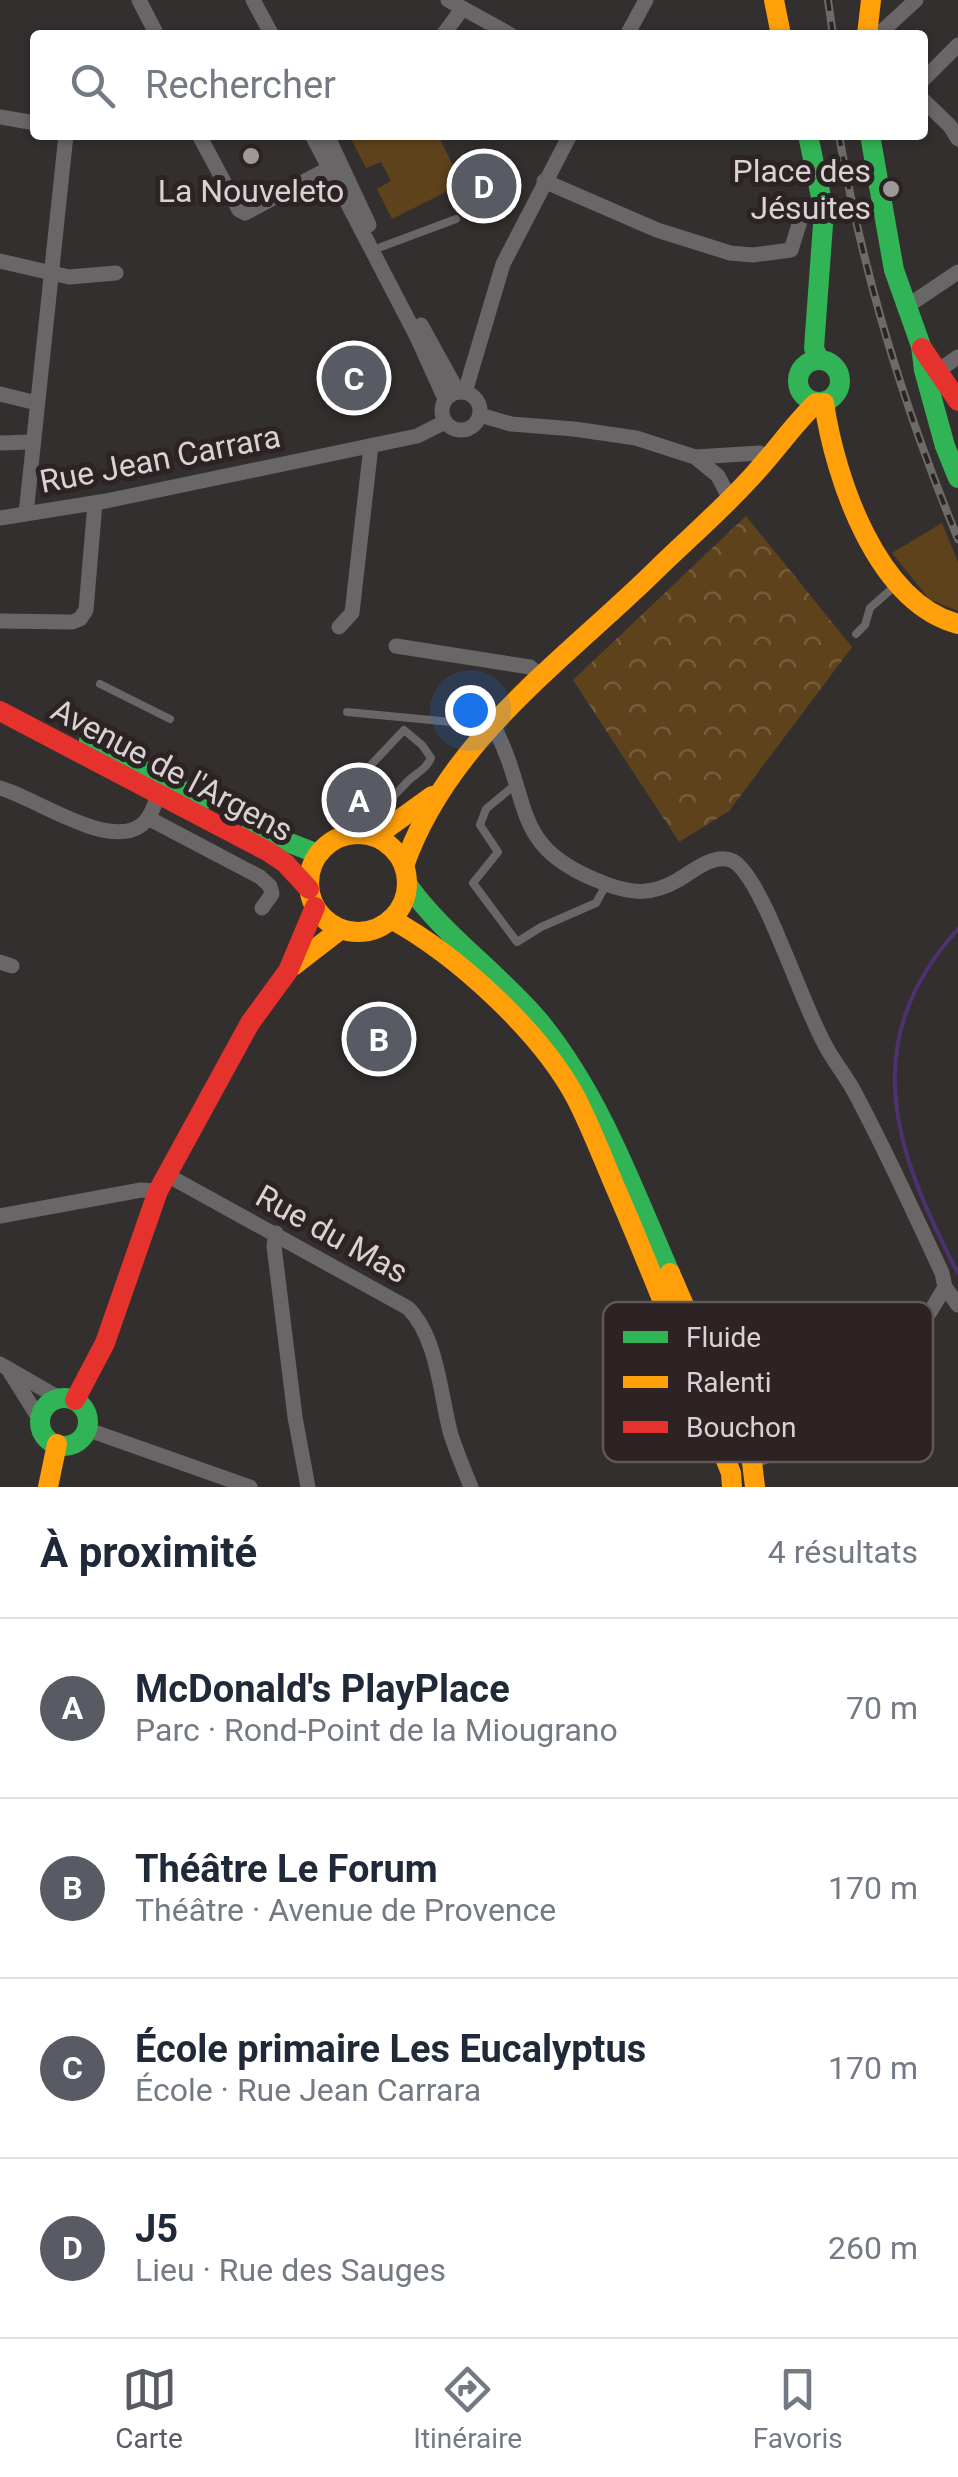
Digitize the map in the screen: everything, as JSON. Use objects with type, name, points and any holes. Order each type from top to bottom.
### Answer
[{"type":"main road","points":[[868,30],[871,0]]},
{"type":"main road","points":[[769,3],[778,30]]},
{"type":"main road","points":[[809,140],[824,211],[814,348],[819,360]]},
{"type":"main road","points":[[871,140],[887,236],[921,346],[940,430],[958,478]]},
{"type":"main road","points":[[921,346],[958,401]]},
{"type":"main road","points":[[312,898],[322,916],[341,929],[362,932],[391,919],[405,897],[414,833],[438,792],[542,677],[729,497],[752,481],[768,453],[813,399],[835,396],[841,383],[832,364],[819,360],[801,370],[813,399],[828,434],[858,527],[899,582],[938,618],[958,624]]},
{"type":"main road","points":[[768,453],[806,432],[828,434]]},
{"type":"main road","name":"Avenue de l'Argens","points":[[0,710],[69,731],[285,864],[312,898]]},
{"type":"main road","name":"Avenue de l'Argens","points":[[161,788],[318,854]]},
{"type":"main road","points":[[375,836],[438,792]]},
{"type":"main road","points":[[288,970],[312,898],[310,870],[318,854],[338,838],[363,834],[388,843],[442,926],[526,1006],[556,1040],[582,1079],[682,1302]]},
{"type":"main road","points":[[391,919],[411,930],[501,1002],[575,1096],[662,1302]]},
{"type":"main road","points":[[67,1399],[84,1410],[86,1430],[72,1444],[57,1444],[44,1435],[40,1420],[46,1406],[67,1399],[105,1343],[162,1183],[250,1023],[288,970],[341,929]]},
{"type":"main road","points":[[48,1487],[57,1444]]},
{"type":"main road","points":[[726,1462],[732,1487]]},
{"type":"main road","points":[[752,1462],[755,1487]]},
{"type":"street","points":[[139,0],[154,30]]},
{"type":"street","points":[[242,0],[257,30]]},
{"type":"street","points":[[253,0],[269,30]]},
{"type":"street","points":[[629,30],[646,0]]},
{"type":"street","points":[[883,30],[916,0]]},
{"type":"street","points":[[445,30],[455,4],[502,30]]},
{"type":"street","points":[[928,75],[958,45]]},
{"type":"street","points":[[928,105],[958,139]]},
{"type":"street","points":[[0,117],[30,122]]},
{"type":"street","points":[[26,514],[65,140]]},
{"type":"street","points":[[202,140],[239,210],[245,213],[328,169]]},
{"type":"street","points":[[314,140],[416,335],[456,394],[477,401],[480,414]]},
{"type":"street","points":[[329,140],[456,394]]},
{"type":"street","points":[[480,414],[466,429],[452,428],[445,422],[442,407],[456,394],[474,365],[504,264],[567,140]]},
{"type":"street","points":[[544,181],[656,230],[730,253],[753,255],[791,250],[801,218],[824,211]]},
{"type":"street","points":[[0,261],[70,277],[116,273]]},
{"type":"street","points":[[906,307],[958,272]]},
{"type":"street","points":[[939,370],[958,356]]},
{"type":"street","points":[[445,366],[474,365]]},
{"type":"street","points":[[0,394],[37,404]]},
{"type":"street","points":[[480,414],[512,424],[636,438],[696,457],[768,453]]},
{"type":"street","name":"Rue Jean Carrara","points":[[0,518],[94,503],[371,446],[417,436],[445,422]]},
{"type":"street","points":[[0,443],[31,442]]},
{"type":"street","points":[[339,626],[352,612],[371,446]]},
{"type":"street","points":[[696,457],[718,476],[729,497]]},
{"type":"street","points":[[0,621],[80,619],[86,610],[94,503]]},
{"type":"street","points":[[396,646],[530,668],[542,677]]},
{"type":"street","points":[[489,732],[506,751],[526,818],[540,843],[567,869],[636,894],[652,891],[709,862],[723,859],[734,862],[744,872],[773,925],[828,1051],[855,1092],[942,1273],[945,1287],[958,1305]]},
{"type":"street","points":[[0,788],[97,828],[126,832],[138,828],[148,818],[161,788]]},
{"type":"street","points":[[148,818],[260,878],[270,886],[272,894],[262,908]]},
{"type":"street","points":[[0,1216],[162,1183]]},
{"type":"street","name":"Rue du Mas","points":[[162,1183],[276,1233],[408,1308],[419,1319],[426,1335],[451,1434],[471,1487]]},
{"type":"street","points":[[276,1233],[274,1246],[295,1417],[308,1487]]},
{"type":"street","points":[[933,1307],[945,1287]]},
{"type":"street","points":[[4,1366],[67,1399]]},
{"type":"street","points":[[4,1366],[40,1420]]},
{"type":"street","points":[[86,1430],[250,1487]]},
{"type":"lane","points":[[381,248],[456,219]]},
{"type":"lane","points":[[856,634],[865,625],[870,608],[899,582]]},
{"type":"lane","points":[[100,684],[170,719]]},
{"type":"lane","points":[[348,712],[462,723],[489,732]]},
{"type":"lane","points":[[404,730],[432,761],[416,773],[375,810],[360,813],[333,805],[404,730]]},
{"type":"lane","points":[[516,784],[486,808],[480,825],[498,852],[474,883],[516,942],[596,904],[607,884]]},
{"type":"green space","points":[[352,140],[440,140],[462,184],[392,219],[377,189],[391,181],[381,162],[366,168]]},
{"type":"green space","points":[[746,516],[852,647],[729,811],[679,842],[573,680]]},
{"type":"green space","points":[[942,523],[958,562],[958,611],[929,599],[892,553]]},
{"type":"waterway","points":[[958,929],[926,971],[906,1014],[896,1056],[896,1098],[903,1141],[917,1185],[958,1273]]},
{"type":"railway","points":[[828,0],[832,30]]},
{"type":"railway","points":[[840,140],[860,239],[887,340],[958,539]]},
{"type":"traffic: fast","points":[[809,140],[824,211],[814,348],[819,360]]},
{"type":"traffic: fast","points":[[871,140],[894,270],[921,346],[945,446],[958,478]]},
{"type":"traffic: fast","points":[[819,360],[834,366],[840,381],[834,396],[819,402],[804,396],[798,381],[804,366],[819,360]]},
{"type":"traffic: fast","points":[[89,741],[202,801]]},
{"type":"traffic: fast","points":[[252,828],[318,854]]},
{"type":"traffic: fast","points":[[407,884],[438,921],[524,1004],[561,1050],[613,1143],[670,1273]]},
{"type":"traffic: fast","points":[[64,1398],[81,1405],[88,1422],[81,1439],[64,1446],[47,1439],[40,1422],[47,1405],[64,1398]]},
{"type":"traffic: slow","points":[[774,0],[780,30]]},
{"type":"traffic: slow","points":[[868,30],[871,0]]},
{"type":"traffic: slow","points":[[404,866],[424,820],[479,740],[733,497],[816,403]]},
{"type":"traffic: slow","points":[[824,403],[850,500],[882,564],[904,591],[929,611],[958,624]]},
{"type":"traffic: slow","points":[[375,837],[432,796]]},
{"type":"traffic: slow","points":[[358,834],[377,838],[393,848],[403,864],[407,883],[403,902],[393,918],[377,928],[358,932],[339,928],[323,918],[313,902],[309,883],[313,864],[323,848],[339,838],[358,834]]},
{"type":"traffic: slow","points":[[391,919],[443,953],[495,997],[561,1073],[597,1143],[663,1302]]},
{"type":"traffic: slow","points":[[293,966],[341,929]]},
{"type":"traffic: slow","points":[[670,1273],[683,1302]]},
{"type":"traffic: slow","points":[[48,1487],[57,1444]]},
{"type":"traffic: slow","points":[[727,1462],[732,1487]]},
{"type":"traffic: slow","points":[[752,1462],[755,1487]]},
{"type":"traffic: jam","points":[[922,348],[958,401]]},
{"type":"traffic: jam","points":[[0,711],[267,851],[285,863],[309,889]]},
{"type":"traffic: jam","points":[[75,1400],[105,1343],[158,1191],[250,1023],[288,971],[315,907]]},
{"type":"place","name":"La Nouveleto","points":[[251,156]]},
{"type":"place","name":"J5","points":[[484,186]]},
{"type":"place","name":"Place des Jésuites","points":[[891,189]]},
{"type":"place","name":"École primaire Les Eucalyptus","points":[[354,378]]},
{"type":"place","name":"McDonald's PlayPlace","points":[[359,800]]},
{"type":"place","name":"Théâtre Le Forum","points":[[379,1039]]}]
